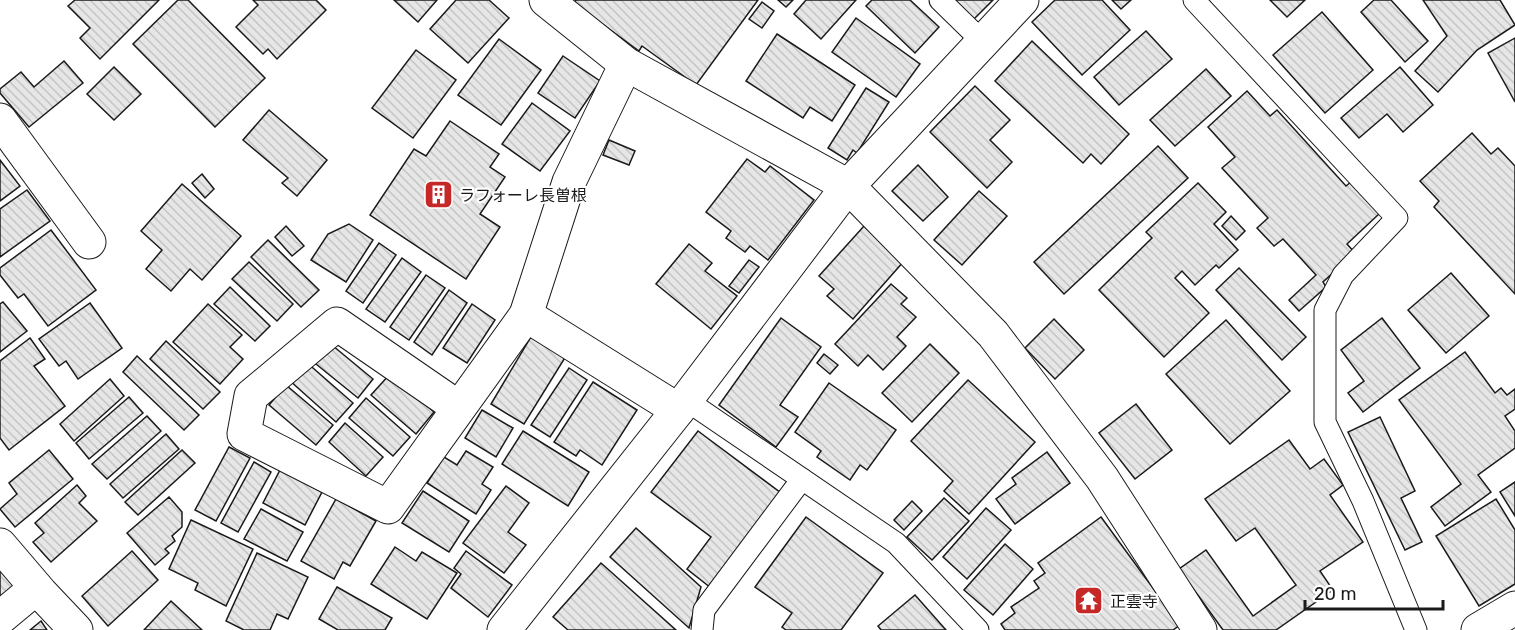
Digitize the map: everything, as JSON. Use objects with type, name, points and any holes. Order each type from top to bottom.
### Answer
[{"type":"street","points":[[546,0],[626,64],[849,186],[993,334],[1102,478],[1200,630]]},
{"type":"street","points":[[504,630],[682,405],[849,186],[1022,0]]},
{"type":"street","points":[[459,408],[337,324],[251,396],[244,434],[388,507],[526,315],[569,182],[626,64]]},
{"type":"street","points":[[0,120],[88,242]]},
{"type":"street","points":[[526,315],[682,405]]},
{"type":"street","points":[[0,545],[36,588],[76,630]]},
{"type":"street","points":[[0,618],[36,588]]},
{"type":"lane","points":[[940,0],[983,42]]},
{"type":"lane","points":[[1194,0],[1397,218],[1343,275],[1325,310],[1325,422],[1363,501],[1416,630]]},
{"type":"lane","points":[[682,405],[802,479],[896,543],[978,630]]},
{"type":"lane","points":[[702,630],[704,610],[802,479]]},
{"type":"building","points":[[75,0],[159,0],[100,59],[80,38],[90,28],[68,6]]},
{"type":"building","points":[[178,0],[188,0],[265,78],[215,127],[133,44]]},
{"type":"building","points":[[253,0],[316,0],[326,10],[277,59],[268,49],[263,54],[236,27],[258,5]]},
{"type":"building","points":[[394,0],[437,0],[418,22]]},
{"type":"building","points":[[456,0],[489,0],[509,18],[468,63],[430,29]]},
{"type":"building","points":[[576,0],[758,0],[696,85],[642,46],[639,51],[574,3]]},
{"type":"building","points":[[778,0],[793,0],[786,7]]},
{"type":"building","points":[[806,0],[856,0],[821,39],[794,14]]},
{"type":"building","points":[[872,0],[910,0],[939,27],[915,53],[866,6]]},
{"type":"building","points":[[950,0],[993,0],[971,22]]},
{"type":"building","points":[[1055,0],[1102,0],[1130,30],[1082,75],[1032,22]]},
{"type":"building","points":[[1112,0],[1131,0],[1121,9]]},
{"type":"building","points":[[1270,0],[1305,0],[1287,17]]},
{"type":"building","points":[[1374,0],[1391,0],[1428,41],[1405,62],[1361,12]]},
{"type":"building","points":[[1423,0],[1500,0],[1515,25],[1477,50],[1438,92],[1415,71],[1447,36]]},
{"type":"building","points":[[762,2],[774,11],[762,28],[749,19]]},
{"type":"building","points":[[1322,12],[1373,70],[1325,113],[1273,55]]},
{"type":"building","points":[[856,18],[920,64],[896,97],[832,52]]},
{"type":"building","points":[[1146,31],[1172,59],[1119,105],[1094,77]]},
{"type":"building","points":[[777,34],[855,85],[832,121],[810,107],[803,118],[746,81]]},
{"type":"building","points":[[1515,38],[1515,102],[1488,53]]},
{"type":"building","points":[[499,39],[541,70],[501,125],[458,95]]},
{"type":"building","points":[[1032,41],[1129,134],[1101,164],[1091,154],[1083,163],[995,81]]},
{"type":"building","points":[[416,50],[456,80],[413,138],[372,108]]},
{"type":"building","points":[[563,56],[600,81],[575,118],[538,93]]},
{"type":"building","points":[[64,61],[83,83],[29,127],[0,93],[0,89],[21,72],[34,87]]},
{"type":"building","points":[[114,67],[141,94],[114,120],[87,94]]},
{"type":"building","points":[[1400,67],[1433,105],[1403,132],[1387,114],[1359,138],[1341,118]]},
{"type":"building","points":[[1206,69],[1231,96],[1175,146],[1150,120]]},
{"type":"building","points":[[975,86],[1010,120],[990,140],[1012,162],[987,188],[930,132]]},
{"type":"building","points":[[866,88],[889,102],[857,153],[853,150],[847,160],[828,148]]},
{"type":"building","points":[[1247,91],[1270,116],[1277,110],[1346,186],[1352,181],[1380,213],[1347,244],[1355,253],[1323,282],[1326,287],[1299,311],[1289,300],[1316,275],[1283,239],[1274,246],[1257,228],[1268,218],[1222,168],[1235,157],[1208,127]]},
{"type":"building","points":[[532,103],[570,131],[540,171],[502,144]]},
{"type":"building","points":[[269,110],[327,160],[297,196],[282,183],[288,178],[243,140]]},
{"type":"building","name":"ラフォーレ長曽根","points":[[450,121],[499,154],[490,167],[505,177],[480,214],[500,227],[466,279],[370,215],[414,149],[426,156]]},
{"type":"building","points":[[1472,133],[1491,154],[1498,148],[1515,166],[1515,294],[1434,207],[1439,201],[1420,181]]},
{"type":"building","points":[[609,140],[635,151],[629,165],[603,155]]},
{"type":"building","points":[[1158,146],[1188,178],[1064,294],[1034,262]]},
{"type":"building","points":[[747,159],[765,172],[770,166],[814,200],[768,260],[750,246],[745,252],[726,238],[731,231],[706,212]]},
{"type":"building","points":[[0,160],[20,186],[0,201]]},
{"type":"building","points":[[918,165],[948,197],[923,221],[892,191]]},
{"type":"building","points":[[202,174],[214,189],[205,198],[192,183]]},
{"type":"building","points":[[1198,183],[1226,212],[1214,224],[1238,250],[1219,268],[1216,265],[1195,285],[1182,271],[1175,278],[1209,313],[1164,357],[1099,290],[1152,238],[1146,232]]},
{"type":"building","points":[[182,184],[241,236],[202,280],[190,269],[171,291],[146,269],[162,250],[141,231]]},
{"type":"building","points":[[27,190],[50,221],[0,257],[0,209]]},
{"type":"building","points":[[979,191],[1007,216],[962,265],[934,240]]},
{"type":"building","points":[[1231,216],[1245,231],[1236,240],[1222,226]]},
{"type":"building","points":[[349,224],[373,240],[346,282],[311,260],[328,234]]},
{"type":"building","points":[[286,226],[304,246],[292,256],[275,237]]},
{"type":"building","points":[[864,226],[904,261],[853,319],[827,296],[834,289],[819,276]]},
{"type":"building","points":[[51,230],[96,290],[48,326],[24,294],[18,298],[0,275],[0,268]]},
{"type":"building","points":[[268,240],[319,290],[301,307],[251,257]]},
{"type":"building","points":[[379,243],[396,255],[363,303],[346,291]]},
{"type":"building","points":[[689,244],[712,263],[705,271],[737,296],[711,329],[656,284]]},
{"type":"building","points":[[402,258],[421,272],[385,322],[366,309]]},
{"type":"building","points":[[749,260],[759,267],[739,293],[729,286]]},
{"type":"building","points":[[249,262],[293,304],[277,321],[232,279]]},
{"type":"building","points":[[1239,268],[1306,337],[1282,360],[1216,290]]},
{"type":"building","points":[[1451,273],[1489,316],[1446,353],[1408,310]]},
{"type":"building","points":[[426,275],[445,288],[409,340],[390,327]]},
{"type":"building","points":[[891,284],[907,298],[901,304],[916,317],[897,337],[906,346],[883,370],[868,355],[858,366],[835,344]]},
{"type":"building","points":[[230,287],[270,326],[255,341],[214,304]]},
{"type":"building","points":[[449,290],[467,303],[432,355],[414,342]]},
{"type":"building","points":[[3,302],[27,331],[0,352],[0,304]]},
{"type":"building","points":[[90,303],[122,348],[78,379],[66,361],[59,366],[39,339]]},
{"type":"building","points":[[208,304],[242,335],[230,347],[243,359],[220,384],[173,342]]},
{"type":"building","points":[[472,304],[495,320],[467,363],[443,348]]},
{"type":"building","points":[[781,318],[821,347],[780,405],[798,417],[776,447],[719,405]]},
{"type":"building","points":[[1382,318],[1420,368],[1363,412],[1348,393],[1364,381],[1341,350]]},
{"type":"building","points":[[1054,319],[1084,350],[1055,379],[1025,348]]},
{"type":"building","points":[[1226,320],[1290,391],[1230,444],[1166,374]]},
{"type":"building","points":[[532,335],[566,356],[524,424],[491,404]]},
{"type":"building","points":[[30,338],[45,359],[34,366],[65,406],[9,450],[0,438],[0,361]]},
{"type":"building","points":[[166,341],[220,392],[203,409],[150,359]]},
{"type":"building","points":[[327,341],[373,379],[358,398],[311,360]]},
{"type":"building","points":[[930,344],[959,373],[912,422],[882,393]]},
{"type":"building","points":[[1465,352],[1495,393],[1501,388],[1507,395],[1515,389],[1515,409],[1505,416],[1515,431],[1515,448],[1478,475],[1491,492],[1445,526],[1431,507],[1461,484],[1399,400]]},
{"type":"building","points":[[824,354],[838,365],[830,374],[817,363]]},
{"type":"building","points":[[137,356],[199,415],[184,430],[123,372]]},
{"type":"building","points":[[305,361],[353,403],[336,422],[289,380]]},
{"type":"building","points":[[569,368],[587,380],[550,437],[531,425]]},
{"type":"building","points":[[390,374],[434,412],[416,434],[371,395]]},
{"type":"building","points":[[110,379],[124,396],[74,441],[60,424]]},
{"type":"building","points":[[968,380],[1035,442],[969,514],[944,491],[953,481],[911,441]]},
{"type":"building","points":[[593,382],[637,410],[602,465],[580,450],[576,456],[554,442]]},
{"type":"building","points":[[829,383],[896,430],[867,470],[860,465],[850,480],[817,457],[821,451],[795,432]]},
{"type":"building","points":[[286,385],[333,425],[316,445],[269,405]]},
{"type":"building","points":[[129,397],[143,413],[89,459],[76,443]]},
{"type":"building","points":[[366,398],[410,437],[393,456],[349,418]]},
{"type":"building","points":[[1136,404],[1172,450],[1135,479],[1099,433]]},
{"type":"building","points":[[482,410],[513,428],[496,457],[465,438]]},
{"type":"building","points":[[147,416],[161,431],[107,479],[92,464]]},
{"type":"building","points":[[1380,417],[1415,491],[1401,498],[1422,542],[1405,550],[1348,432]]},
{"type":"building","points":[[345,423],[383,457],[366,476],[329,442]]},
{"type":"building","points":[[523,431],[589,472],[568,506],[502,464]]},
{"type":"building","points":[[698,431],[781,493],[711,588],[687,569],[711,537],[651,492]]},
{"type":"building","points":[[166,434],[179,449],[123,498],[110,484]]},
{"type":"building","points":[[1289,440],[1310,469],[1324,459],[1343,485],[1330,495],[1363,542],[1320,571],[1333,590],[1276,630],[1223,630],[1179,569],[1206,550],[1253,616],[1296,585],[1255,528],[1236,541],[1205,499]]},
{"type":"building","points":[[229,447],[250,458],[216,521],[195,510]]},
{"type":"building","points":[[49,450],[73,479],[15,527],[0,509],[17,494],[9,483]]},
{"type":"building","points":[[182,450],[195,463],[138,515],[125,502]]},
{"type":"building","points":[[466,451],[493,467],[482,484],[491,490],[476,514],[427,483],[444,457],[457,465]]},
{"type":"building","points":[[1047,452],[1070,483],[1015,524],[996,499],[1016,484],[1012,478]]},
{"type":"building","points":[[254,462],[271,472],[238,532],[221,523]]},
{"type":"building","points":[[280,470],[322,492],[305,525],[263,503]]},
{"type":"building","points":[[1515,482],[1515,516],[1500,492]]},
{"type":"building","points":[[77,485],[86,496],[79,503],[97,521],[51,562],[33,542],[44,533],[35,523]]},
{"type":"building","points":[[506,486],[529,503],[508,532],[526,545],[504,573],[463,543]]},
{"type":"building","points":[[423,491],[469,521],[449,552],[402,523]]},
{"type":"building","points":[[169,497],[182,512],[182,527],[172,536],[175,541],[165,549],[169,553],[155,565],[127,533]]},
{"type":"building","points":[[944,498],[969,521],[932,560],[907,537]]},
{"type":"building","points":[[336,499],[376,521],[350,566],[343,562],[334,579],[301,561]]},
{"type":"building","points":[[1496,499],[1515,530],[1515,584],[1479,606],[1436,536]]},
{"type":"building","points":[[912,501],[922,511],[904,530],[894,520]]},
{"type":"building","points":[[986,508],[1011,530],[967,579],[943,557]]},
{"type":"building","points":[[261,509],[303,532],[287,561],[244,539]]},
{"type":"building","points":[[806,517],[883,573],[841,630],[786,630],[782,627],[792,613],[755,587]]},
{"type":"building","points":[[1101,517],[1180,625],[1173,630],[1005,630],[1001,624],[1015,613],[1011,607],[1039,588],[1034,581],[1045,573],[1038,563]]},
{"type":"building","points":[[191,520],[253,549],[226,606],[195,590],[198,583],[169,569]]},
{"type":"building","points":[[636,528],[701,587],[689,628],[610,557]]},
{"type":"building","points":[[1005,544],[1033,569],[993,615],[964,590]]},
{"type":"building","points":[[395,547],[416,561],[422,552],[457,573],[427,619],[371,584]]},
{"type":"building","points":[[132,551],[158,580],[108,626],[82,596]]},
{"type":"building","points":[[466,551],[512,585],[488,617],[451,588],[461,574],[454,568]]},
{"type":"building","points":[[257,553],[308,577],[288,619],[277,614],[270,630],[244,630],[226,621]]},
{"type":"building","points":[[601,563],[676,630],[568,630],[553,617]]},
{"type":"building","points":[[0,567],[20,590],[0,607]]},
{"type":"building","points":[[337,587],[392,618],[385,630],[338,630],[319,619]]},
{"type":"building","points":[[915,595],[946,630],[881,630],[878,626]]},
{"type":"building","points":[[171,601],[202,630],[144,630]]},
{"type":"building","points":[[41,621],[47,630],[30,630]]},
{"type":"place","name":"ラフォーレ長曽根","points":[[438,195]]},
{"type":"place","name":"正雲寺","points":[[1089,601]]}]
